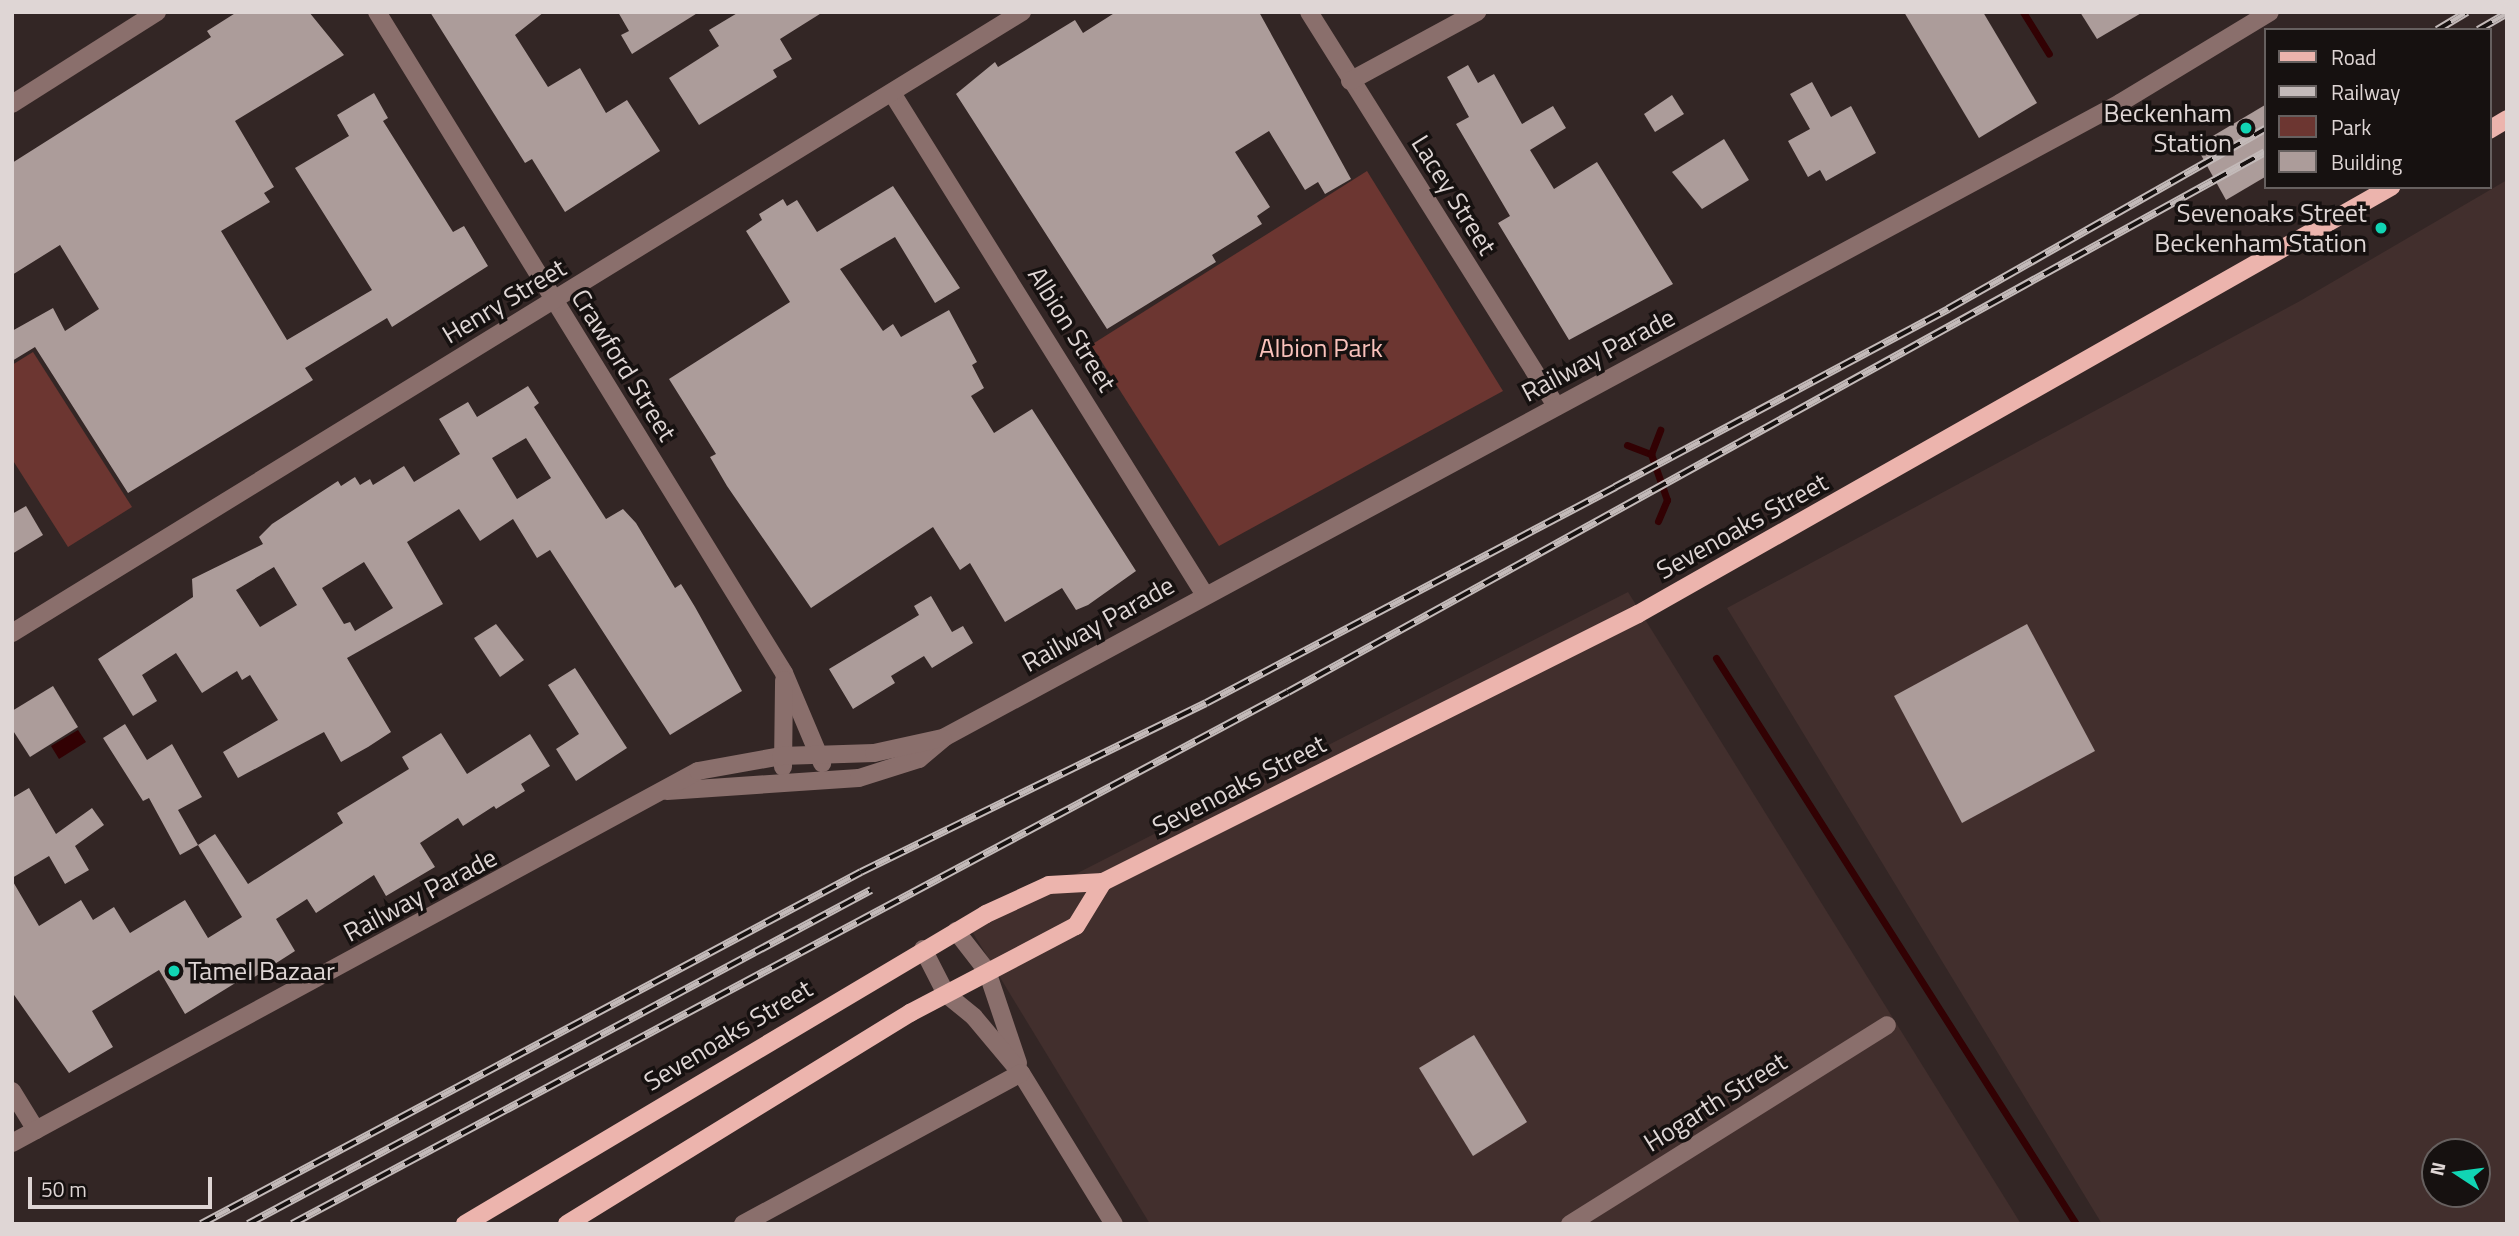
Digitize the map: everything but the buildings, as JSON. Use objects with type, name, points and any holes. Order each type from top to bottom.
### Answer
[{"type":"main road","points":[[2491,129],[2507,119]]},
{"type":"main road","name":"Sevenoaks Street","points":[[465,1224],[956,931],[1049,885],[1103,882],[1638,614],[2387,189]]},
{"type":"main road","points":[[568,1224],[946,994],[1076,926],[1103,882]]},
{"type":"street","points":[[12,104],[158,12]]},
{"type":"street","name":"Crawford Street","points":[[377,12],[784,673],[820,755],[826,780]]},
{"type":"street","name":"Henry Street","points":[[12,633],[1022,12]]},
{"type":"street","name":"Lacey Street","points":[[1309,12],[1556,406]]},
{"type":"street","points":[[1350,81],[1477,12]]},
{"type":"street","name":"Railway Parade","points":[[667,791],[704,793],[785,781],[826,780],[886,772],[919,759],[945,737],[2120,103],[2270,12]]},
{"type":"street","name":"Albion Street","points":[[892,93],[1205,595]]},
{"type":"street","points":[[784,673],[782,756],[785,781]]},
{"type":"street","name":"Railway Parade","points":[[12,1143],[667,791],[698,771],[782,756],[874,753],[945,737]]},
{"type":"street","points":[[956,931],[987,971],[1021,1073]]},
{"type":"street","points":[[923,949],[946,994],[974,1017],[1021,1073],[1114,1224]]},
{"type":"street","name":"Hogarth Street","points":[[1570,1224],[1887,1025]]},
{"type":"street","points":[[743,1224],[1021,1073]]},
{"type":"street","points":[[12,1091],[36,1130]]},
{"type":"shaded area","points":[[2507,180],[2507,1224],[2102,1224],[1727,608],[2300,301]]},
{"type":"shaded area","points":[[1628,592],[2021,1224],[1150,1224],[970,928]]},
{"type":"shaded area","points":[[78,730],[86,742],[59,759],[51,746]]},
{"type":"green space","name":"Albion Park","points":[[1367,171],[1503,391],[1219,546],[1091,345]]},
{"type":"green space","points":[[33,352],[132,507],[68,547],[12,459],[12,365]]},
{"type":"waterway","points":[[2023,12],[2049,54]]},
{"type":"waterway","points":[[1658,521],[1667,500],[1651,454],[1660,430]]},
{"type":"waterway","points":[[1627,445],[1651,454]]},
{"type":"waterway","points":[[1716,658],[2076,1224]]},
{"type":"railway","points":[[2440,28],[2467,12]]},
{"type":"railway","points":[[2481,28],[2507,13]]},
{"type":"railway","points":[[201,1224],[861,872],[1206,703],[1615,487],[1948,309],[2264,130]]},
{"type":"railway","points":[[292,1224],[1288,692],[2264,153]]},
{"type":"railway","points":[[248,1224],[871,890]]},
{"type":"place","name":"Beckenham Station","points":[[2246,128]]},
{"type":"place","name":"Sevenoaks Street Beckenham Station","points":[[2381,228]]},
{"type":"place","name":"Tamel Bazaar","points":[[174,971]]}]
